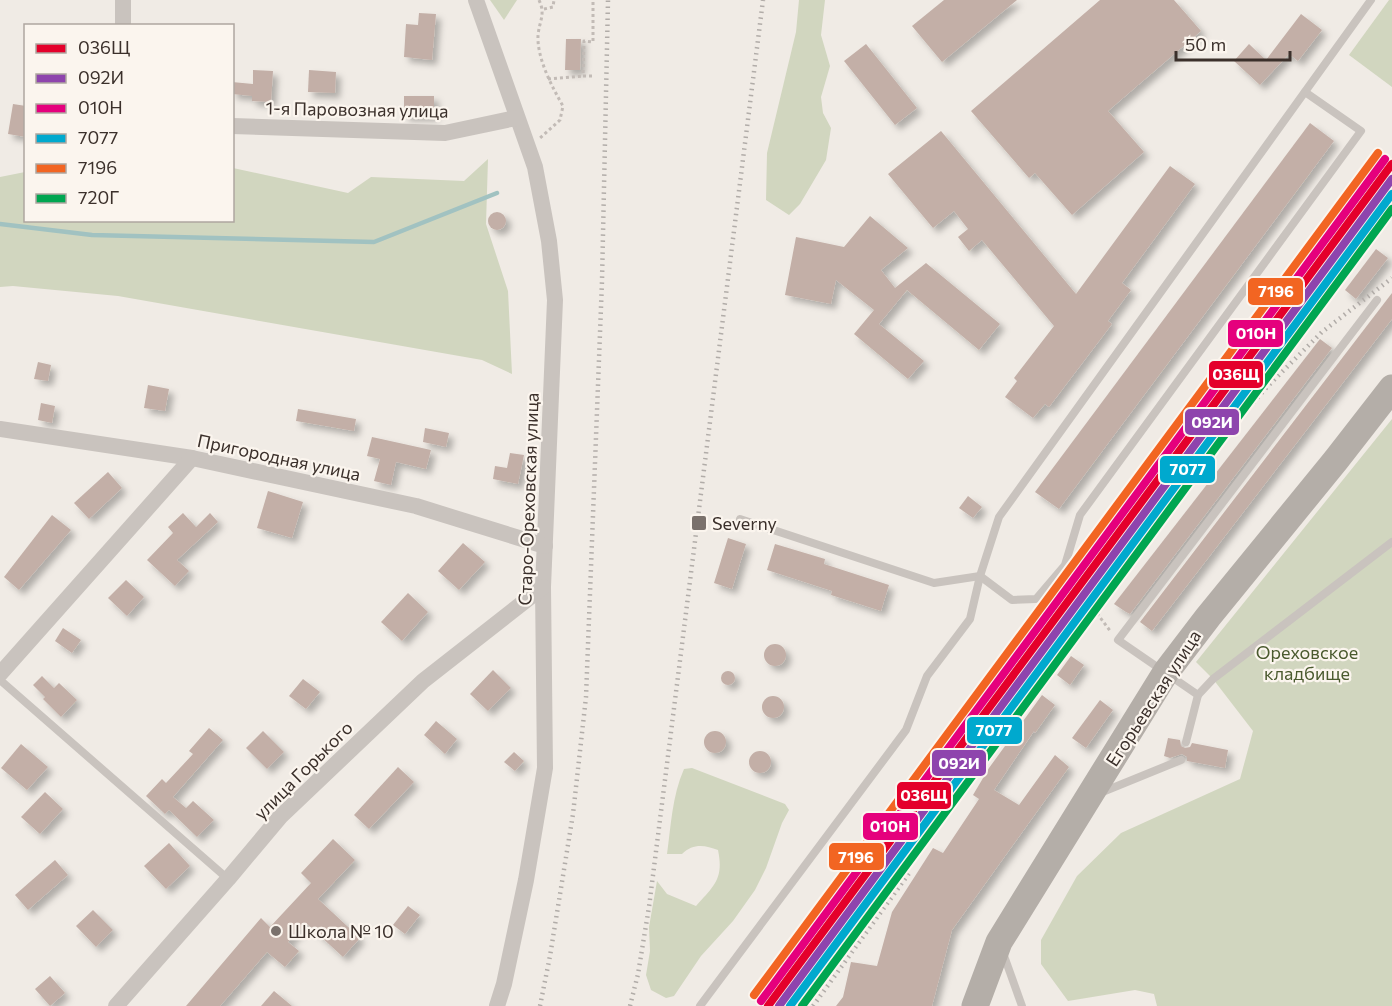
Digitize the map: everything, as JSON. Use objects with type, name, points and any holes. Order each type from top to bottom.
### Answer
[{"type":"highway","name":"Егорьевская улица","points":[[975,1006],[999,942],[1166,672],[1392,388]]},
{"type":"street","points":[[123,0],[123,24]]},
{"type":"street","name":"Старо-Ореховская улица","points":[[476,0],[535,167],[549,241],[555,300],[543,586],[545,768],[526,880],[504,984],[497,1006]]},
{"type":"street","name":"1-я Паровозная улица","points":[[234,126],[445,133],[516,118]]},
{"type":"street","name":"Пригородная улица","points":[[0,429],[192,458],[416,506],[545,546]]},
{"type":"street","points":[[0,674],[192,458]]},
{"type":"street","name":"улица Горького","points":[[117,1006],[280,817],[423,681],[543,586]]},
{"type":"lane","points":[[700,1006],[906,730],[927,676],[970,619],[980,576],[999,517],[1371,0]]},
{"type":"lane","points":[[740,519],[934,584],[980,576],[1012,600],[1036,599],[1065,565],[1080,516],[1361,131],[1305,92]]},
{"type":"lane","points":[[1198,695],[1118,640],[1377,300]]},
{"type":"lane","points":[[1186,742],[1198,695],[1213,679],[1392,542]]},
{"type":"lane","points":[[0,680],[228,879]]},
{"type":"lane","points":[[1089,798],[1181,760]]},
{"type":"lane","points":[[999,942],[1022,1006]]},
{"type":"path","points":[[528,150],[560,120],[563,106],[548,79],[538,37],[544,9],[539,0]]},
{"type":"path","points":[[544,9],[553,7],[554,0]]},
{"type":"path","points":[[583,76],[584,41],[593,42],[593,0]]},
{"type":"path","points":[[548,79],[592,76]]},
{"type":"path","points":[[1065,565],[1092,608],[1118,640]]},
{"type":"green space","points":[[490,0],[517,0],[504,20]]},
{"type":"green space","points":[[799,0],[825,0],[821,35],[830,66],[821,97],[823,113],[831,128],[826,160],[800,204],[789,215],[766,200],[767,153],[796,32]]},
{"type":"green space","points":[[1389,0],[1392,0],[1392,87],[1349,55]]},
{"type":"green space","points":[[488,159],[486,224],[508,291],[512,374],[482,360],[118,296],[13,286],[0,287],[0,177],[24,172],[24,222],[234,222],[234,168],[348,193],[371,177],[464,181]]},
{"type":"green space","name":"Ореховское кладбище","points":[[1392,419],[1392,1006],[1157,1006],[1154,994],[1135,990],[1068,1001],[1041,964],[1041,940],[1077,876],[1121,833],[1240,779],[1253,731],[1213,679],[1196,662]]},
{"type":"green space","points":[[692,768],[785,804],[789,810],[755,890],[733,921],[701,956],[674,996],[666,998],[651,990],[646,975],[650,951],[649,927],[657,881],[667,894],[696,906],[716,881],[720,868],[718,850],[708,847],[690,848],[682,854],[667,854],[677,790],[684,769]]},
{"type":"building","points":[[944,0],[1017,0],[942,62],[912,26]]},
{"type":"building","points":[[1100,0],[1174,0],[1201,31],[1108,111],[1144,152],[1072,215],[1035,173],[1029,178],[971,111]]},
{"type":"building","points":[[419,13],[436,14],[432,60],[404,57],[406,24],[418,25]]},
{"type":"building","points":[[1301,14],[1322,30],[1298,61],[1289,54],[1260,85],[1234,61],[1249,44],[1266,60]]},
{"type":"building","points":[[566,39],[581,39],[580,70],[565,70]]},
{"type":"building","points":[[866,44],[917,108],[895,125],[844,61]]},
{"type":"building","points":[[253,70],[273,71],[271,102],[252,101],[252,96],[234,94],[234,82],[253,84]]},
{"type":"building","points":[[309,70],[336,72],[335,93],[308,92]]},
{"type":"building","points":[[404,96],[434,96],[434,116],[404,116]]},
{"type":"building","points":[[13,104],[24,106],[24,137],[8,134]]},
{"type":"building","points":[[1310,123],[1334,141],[1059,509],[1035,492]]},
{"type":"building","points":[[941,131],[1076,294],[1170,166],[1195,184],[1122,283],[1131,290],[1108,321],[1112,324],[1049,407],[1045,404],[1033,418],[1005,397],[1017,381],[1014,378],[1054,326],[982,240],[969,251],[958,237],[968,229],[954,211],[933,228],[888,174]]},
{"type":"building","points":[[497,212],[503,215],[506,221],[503,227],[497,230],[491,227],[488,221],[491,215]]},
{"type":"building","points":[[870,216],[908,248],[881,270],[895,288],[926,263],[1000,324],[979,350],[907,290],[879,324],[924,361],[908,379],[854,334],[874,310],[836,280],[831,304],[785,295],[796,237],[844,247]]},
{"type":"building","points":[[1376,249],[1388,258],[1356,299],[1345,290]]},
{"type":"building","points":[[1392,293],[1392,319],[1152,631],[1140,622]]},
{"type":"building","points":[[1320,339],[1332,348],[1130,614],[1114,604]]},
{"type":"building","points":[[38,362],[51,365],[48,381],[34,379]]},
{"type":"building","points":[[148,385],[169,389],[165,411],[144,408]]},
{"type":"building","points":[[41,403],[55,406],[52,423],[38,420]]},
{"type":"building","points":[[298,409],[356,419],[354,431],[296,421]]},
{"type":"building","points":[[425,428],[449,433],[446,447],[423,442]]},
{"type":"building","points":[[372,437],[431,450],[426,469],[396,462],[391,485],[374,481],[380,459],[367,456]]},
{"type":"building","points":[[510,453],[524,455],[518,484],[493,479],[495,466],[507,468]]},
{"type":"building","points":[[108,472],[122,488],[89,519],[74,503]]},
{"type":"building","points":[[268,491],[303,502],[292,538],[257,528]]},
{"type":"building","points":[[968,496],[982,507],[973,518],[959,508]]},
{"type":"building","points":[[183,513],[196,527],[210,513],[218,522],[177,560],[189,571],[175,586],[147,560],[173,533],[168,527]]},
{"type":"building","points":[[52,515],[71,530],[19,590],[4,577]]},
{"type":"building","points":[[728,538],[746,544],[732,589],[714,583]]},
{"type":"building","points":[[463,543],[485,562],[459,590],[438,571]]},
{"type":"building","points":[[775,544],[825,559],[824,564],[889,585],[881,611],[831,595],[832,591],[767,570]]},
{"type":"building","points":[[126,580],[144,597],[127,616],[108,598]]},
{"type":"building","points":[[408,593],[428,612],[402,641],[381,622]]},
{"type":"building","points":[[63,628],[81,640],[72,653],[55,641]]},
{"type":"building","points":[[775,644],[783,647],[786,655],[783,663],[775,666],[767,663],[764,655],[767,647]]},
{"type":"building","points":[[1071,656],[1084,665],[1070,685],[1057,675]]},
{"type":"building","points":[[493,670],[511,688],[488,711],[470,694]]},
{"type":"building","points":[[725,671],[731,671],[735,678],[731,685],[725,685],[721,681],[721,675]]},
{"type":"building","points":[[42,676],[54,688],[59,683],[77,700],[61,717],[33,685]]},
{"type":"building","points":[[303,679],[320,692],[306,709],[289,696]]},
{"type":"building","points":[[1042,695],[1055,705],[1035,733],[1034,731],[994,790],[1019,805],[1055,755],[1069,767],[952,930],[932,1006],[836,1006],[843,997],[851,962],[877,966],[892,912],[933,848],[943,853],[979,799],[973,795],[989,768]]},
{"type":"building","points":[[773,696],[781,699],[784,707],[781,715],[773,718],[765,715],[762,707],[765,699]]},
{"type":"building","points":[[1100,700],[1113,710],[1086,748],[1072,738]]},
{"type":"building","points":[[436,721],[457,739],[445,754],[424,735]]},
{"type":"building","points":[[209,728],[223,740],[173,797],[186,808],[193,801],[214,820],[197,837],[169,810],[165,814],[146,796],[162,779],[166,783],[193,754],[189,751]]},
{"type":"building","points":[[263,731],[284,752],[267,769],[246,748]]},
{"type":"building","points":[[715,731],[723,734],[726,742],[723,750],[715,753],[707,750],[704,742],[707,734]]},
{"type":"building","points":[[1168,738],[1180,740],[1181,746],[1185,748],[1190,747],[1192,743],[1228,750],[1225,768],[1187,761],[1187,757],[1182,754],[1170,758],[1164,756]]},
{"type":"building","points":[[21,744],[48,767],[27,790],[1,768]]},
{"type":"building","points":[[760,751],[768,754],[771,762],[768,770],[760,773],[752,770],[749,762],[752,754]]},
{"type":"building","points":[[514,752],[524,761],[515,771],[504,762]]},
{"type":"building","points":[[398,767],[414,782],[369,829],[354,815]]},
{"type":"building","points":[[45,792],[63,809],[40,834],[21,817]]},
{"type":"building","points":[[333,839],[355,860],[318,899],[360,938],[343,957],[306,923],[288,942],[299,951],[285,967],[267,952],[220,1006],[186,1006],[261,918],[270,927],[311,883],[301,873]]},
{"type":"building","points":[[169,843],[190,866],[166,889],[144,866]]},
{"type":"building","points":[[55,860],[68,875],[28,910],[15,895]]},
{"type":"building","points":[[408,906],[420,915],[405,934],[393,925]]},
{"type":"building","points":[[93,910],[113,930],[96,947],[76,926]]},
{"type":"building","points":[[50,976],[65,993],[50,1006],[35,989]]},
{"type":"building","points":[[274,991],[292,1006],[261,1006]]},
{"type":"waterway","points":[[0,224],[92,235],[374,242],[497,193]]},
{"type":"railway","points":[[540,1006],[573,814],[586,697],[602,281],[608,0]]},
{"type":"railway","points":[[630,1006],[638,974],[649,907],[763,0]]},
{"type":"railway","points":[[799,1006],[1211,450],[1267,387],[1322,332],[1392,278]]},
{"type":"railway","points":[[813,1006],[910,872]]},
{"type":"transit line","name":"7196","points":[[754,995],[1378,153]]},
{"type":"transit line","name":"010Н","points":[[761,1001],[1385,159]]},
{"type":"transit line","name":"036Щ","points":[[768,1006],[1392,164]]},
{"type":"transit line","name":"092И","points":[[779,1006],[1392,179]]},
{"type":"transit line","name":"7077","points":[[790,1006],[1392,194]]},
{"type":"transit line","name":"720Г","points":[[802,1006],[1392,209]]},
{"type":"place","name":"Severny","points":[[699,523]]},
{"type":"place","name":"Школа № 10","points":[[276,931]]}]
